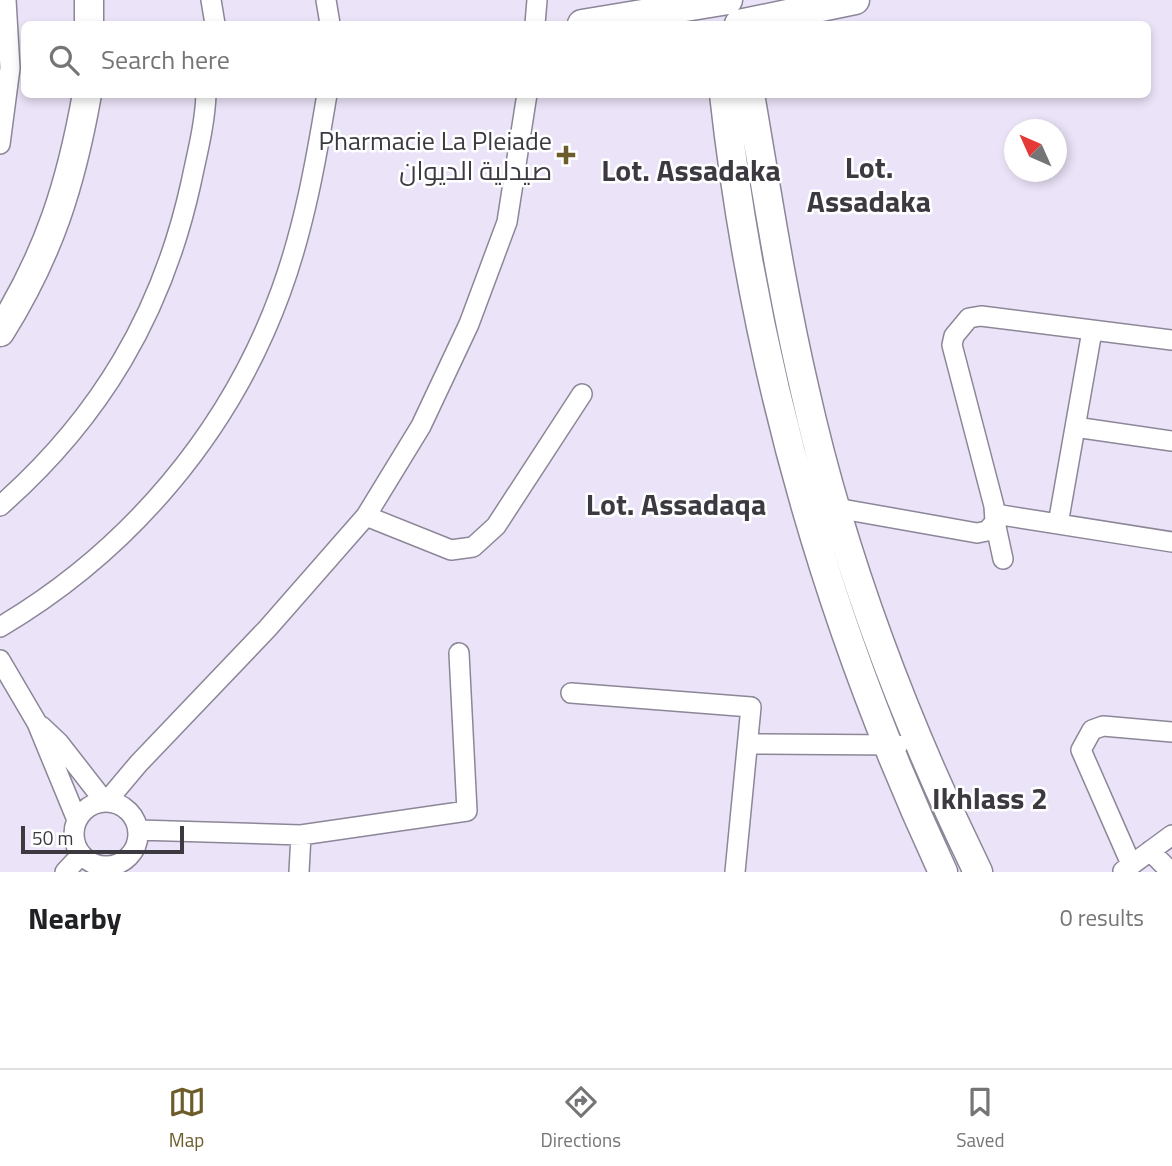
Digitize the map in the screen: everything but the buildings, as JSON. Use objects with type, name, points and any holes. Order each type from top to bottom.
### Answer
[{"type":"street","points":[[0,144],[17,51],[6,0]]},
{"type":"street","points":[[89,0],[89,21]]},
{"type":"street","points":[[211,0],[214,21]]},
{"type":"street","points":[[326,0],[330,21]]},
{"type":"street","points":[[535,21],[537,0]]},
{"type":"street","points":[[753,21],[855,0]]},
{"type":"street","points":[[605,21],[719,6],[735,21]]},
{"type":"street","points":[[0,332],[27,288],[55,227],[77,150],[86,98]]},
{"type":"street","points":[[0,506],[27,482],[76,429],[134,343],[156,298],[186,206],[205,98]]},
{"type":"street","points":[[0,627],[61,589],[113,544],[167,488],[219,419],[253,356],[281,291],[314,172],[326,98]]},
{"type":"street","points":[[77,820],[85,810],[106,802],[139,763],[267,629],[366,516],[421,426],[469,324],[506,222],[526,98]]},
{"type":"street","points":[[725,98],[751,282],[776,404],[803,504],[839,615],[889,746],[943,872]]},
{"type":"street","points":[[751,98],[782,287],[805,393],[836,508],[920,743],[978,872]]},
{"type":"street","points":[[1003,559],[952,345],[954,336],[970,318],[981,316],[1172,340]]},
{"type":"street","points":[[1058,524],[1092,331]]},
{"type":"street","points":[[366,516],[451,550],[474,547],[496,526],[582,394]]},
{"type":"street","points":[[1075,427],[1172,440]]},
{"type":"street","points":[[836,508],[977,533],[986,531],[995,518]]},
{"type":"street","points":[[995,518],[1058,524],[1172,542]]},
{"type":"street","points":[[138,830],[300,835],[467,811],[459,653]]},
{"type":"street","points":[[0,660],[37,723],[77,820],[75,844],[89,862],[110,869],[128,858],[135,850],[138,830],[126,809],[106,802],[60,743],[37,723]]},
{"type":"street","points":[[571,693],[751,707],[734,872]]},
{"type":"street","points":[[1172,732],[1103,726],[1092,730],[1081,750],[1127,868],[1172,835]]},
{"type":"street","points":[[749,744],[889,746],[920,743]]},
{"type":"street","points":[[299,872],[300,835]]},
{"type":"street","points":[[1150,851],[1171,872]]},
{"type":"street","points":[[65,872],[81,855]]},
{"type":"place","name":"Pharmacie La Pleiade صيدلية الديوان","points":[[566,155]]},
{"type":"district","name":"Lot. Assadaka","points":[[691,170]]},
{"type":"district","name":"Lot. Assadaka","points":[[869,184]]},
{"type":"district","name":"Lot. Assadaqa","points":[[676,504]]},
{"type":"district","name":"Ikhlass 2","points":[[990,798]]}]
